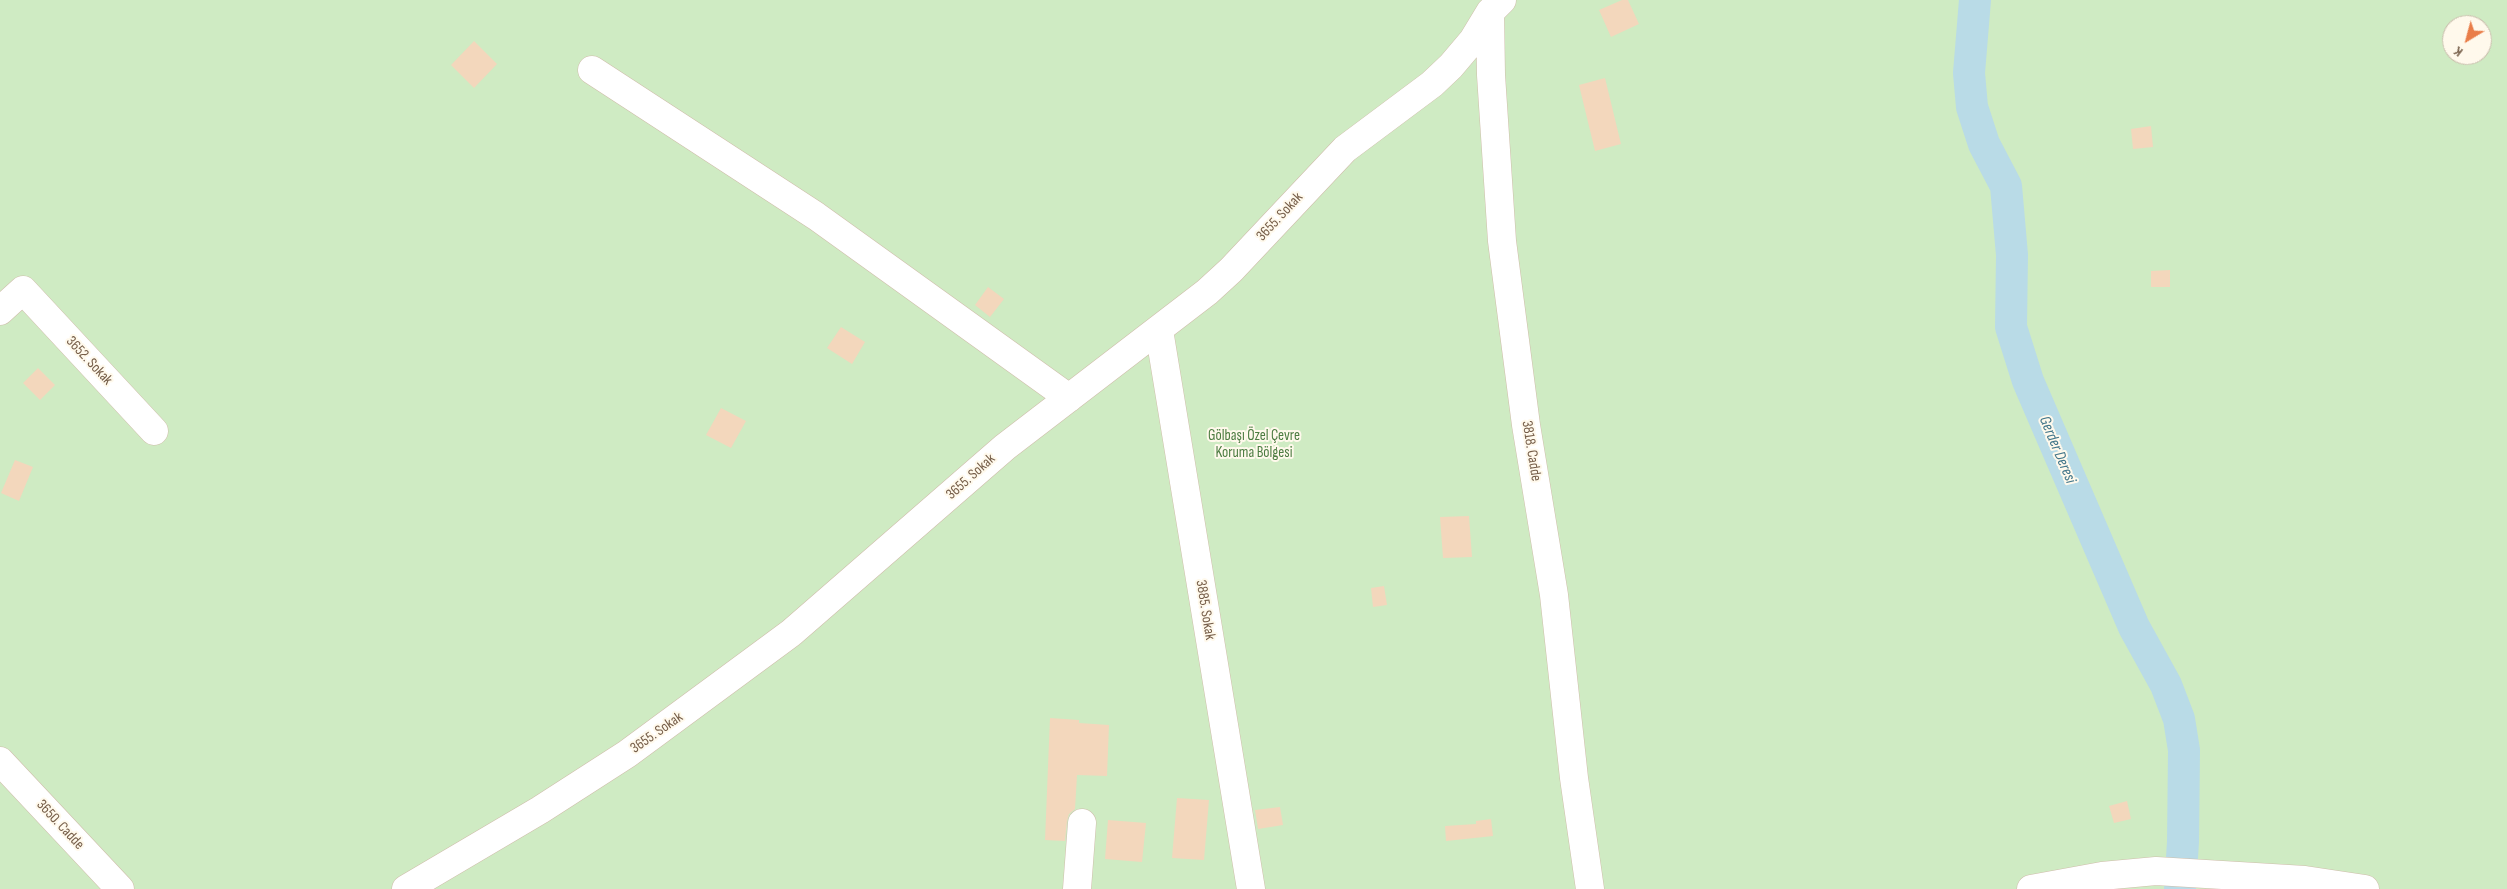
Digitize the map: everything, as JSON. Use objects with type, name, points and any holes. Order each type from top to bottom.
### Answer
[{"type":"street","name":"3655. Sokak","points":[[406,889],[583,783],[673,722],[730,680],[834,597],[1005,447],[1159,330],[1231,270],[1345,149],[1432,84],[1451,66],[1473,40],[1494,4]]},
{"type":"street","name":"3818. Cadde","points":[[1494,4],[1491,75],[1502,241],[1526,425],[1554,594],[1574,778],[1590,889]]},
{"type":"street","points":[[592,70],[816,216],[1069,398]]},
{"type":"street","name":"3652. Sokak","points":[[0,311],[23,290],[154,431]]},
{"type":"street","name":"3885. Sokak","points":[[1159,330],[1251,889]]},
{"type":"street","name":"3650. Cadde","points":[[0,761],[120,889]]},
{"type":"street","points":[[1077,889],[1082,823]]},
{"type":"street","points":[[2031,889],[2085,884],[2156,871],[2305,880],[2366,889]]},
{"type":"green space","name":"Gölbaşı Özel Çevre Koruma Bölgesi","points":[[0,0],[2507,0],[2507,889],[0,889]]},
{"type":"building","points":[[1622,0],[1628,0],[1639,24],[1611,37],[1599,10]]},
{"type":"building","points":[[474,41],[497,64],[474,88],[451,65]]},
{"type":"building","points":[[1605,78],[1621,144],[1595,151],[1579,85]]},
{"type":"building","points":[[2151,126],[2153,147],[2133,149],[2131,129]]},
{"type":"building","points":[[2170,270],[2170,287],[2151,287],[2151,271]]},
{"type":"building","points":[[988,287],[1004,299],[990,317],[975,305]]},
{"type":"building","points":[[841,327],[865,342],[852,364],[827,348]]},
{"type":"building","points":[[38,368],[55,385],[40,400],[23,383]]},
{"type":"building","points":[[721,408],[746,421],[731,448],[706,435]]},
{"type":"building","points":[[15,460],[33,467],[19,501],[1,493]]},
{"type":"building","points":[[1469,516],[1472,557],[1443,558],[1440,517]]},
{"type":"building","points":[[1384,586],[1387,605],[1373,607],[1371,588]]},
{"type":"building","points":[[1050,718],[1079,720],[1079,723],[1109,725],[1107,776],[1077,775],[1075,809],[1069,814],[1065,841],[1045,840]]},
{"type":"building","points":[[1177,798],[1209,800],[1204,860],[1172,858]]},
{"type":"building","points":[[2127,801],[2131,819],[2114,823],[2109,806]]},
{"type":"building","points":[[1280,807],[1283,825],[1258,829],[1255,810]]},
{"type":"building","points":[[1491,819],[1493,836],[1446,841],[1445,826],[1476,824],[1476,821]]},
{"type":"building","points":[[1108,820],[1146,823],[1142,862],[1105,859]]},
{"type":"waterway","name":"Gerder Deresi","points":[[1975,0],[1969,73],[1972,107],[1984,144],[2006,186],[2012,255],[2011,327],[2028,381],[2134,627],[2166,685],[2179,719],[2184,750],[2183,842],[2180,889]]}]
